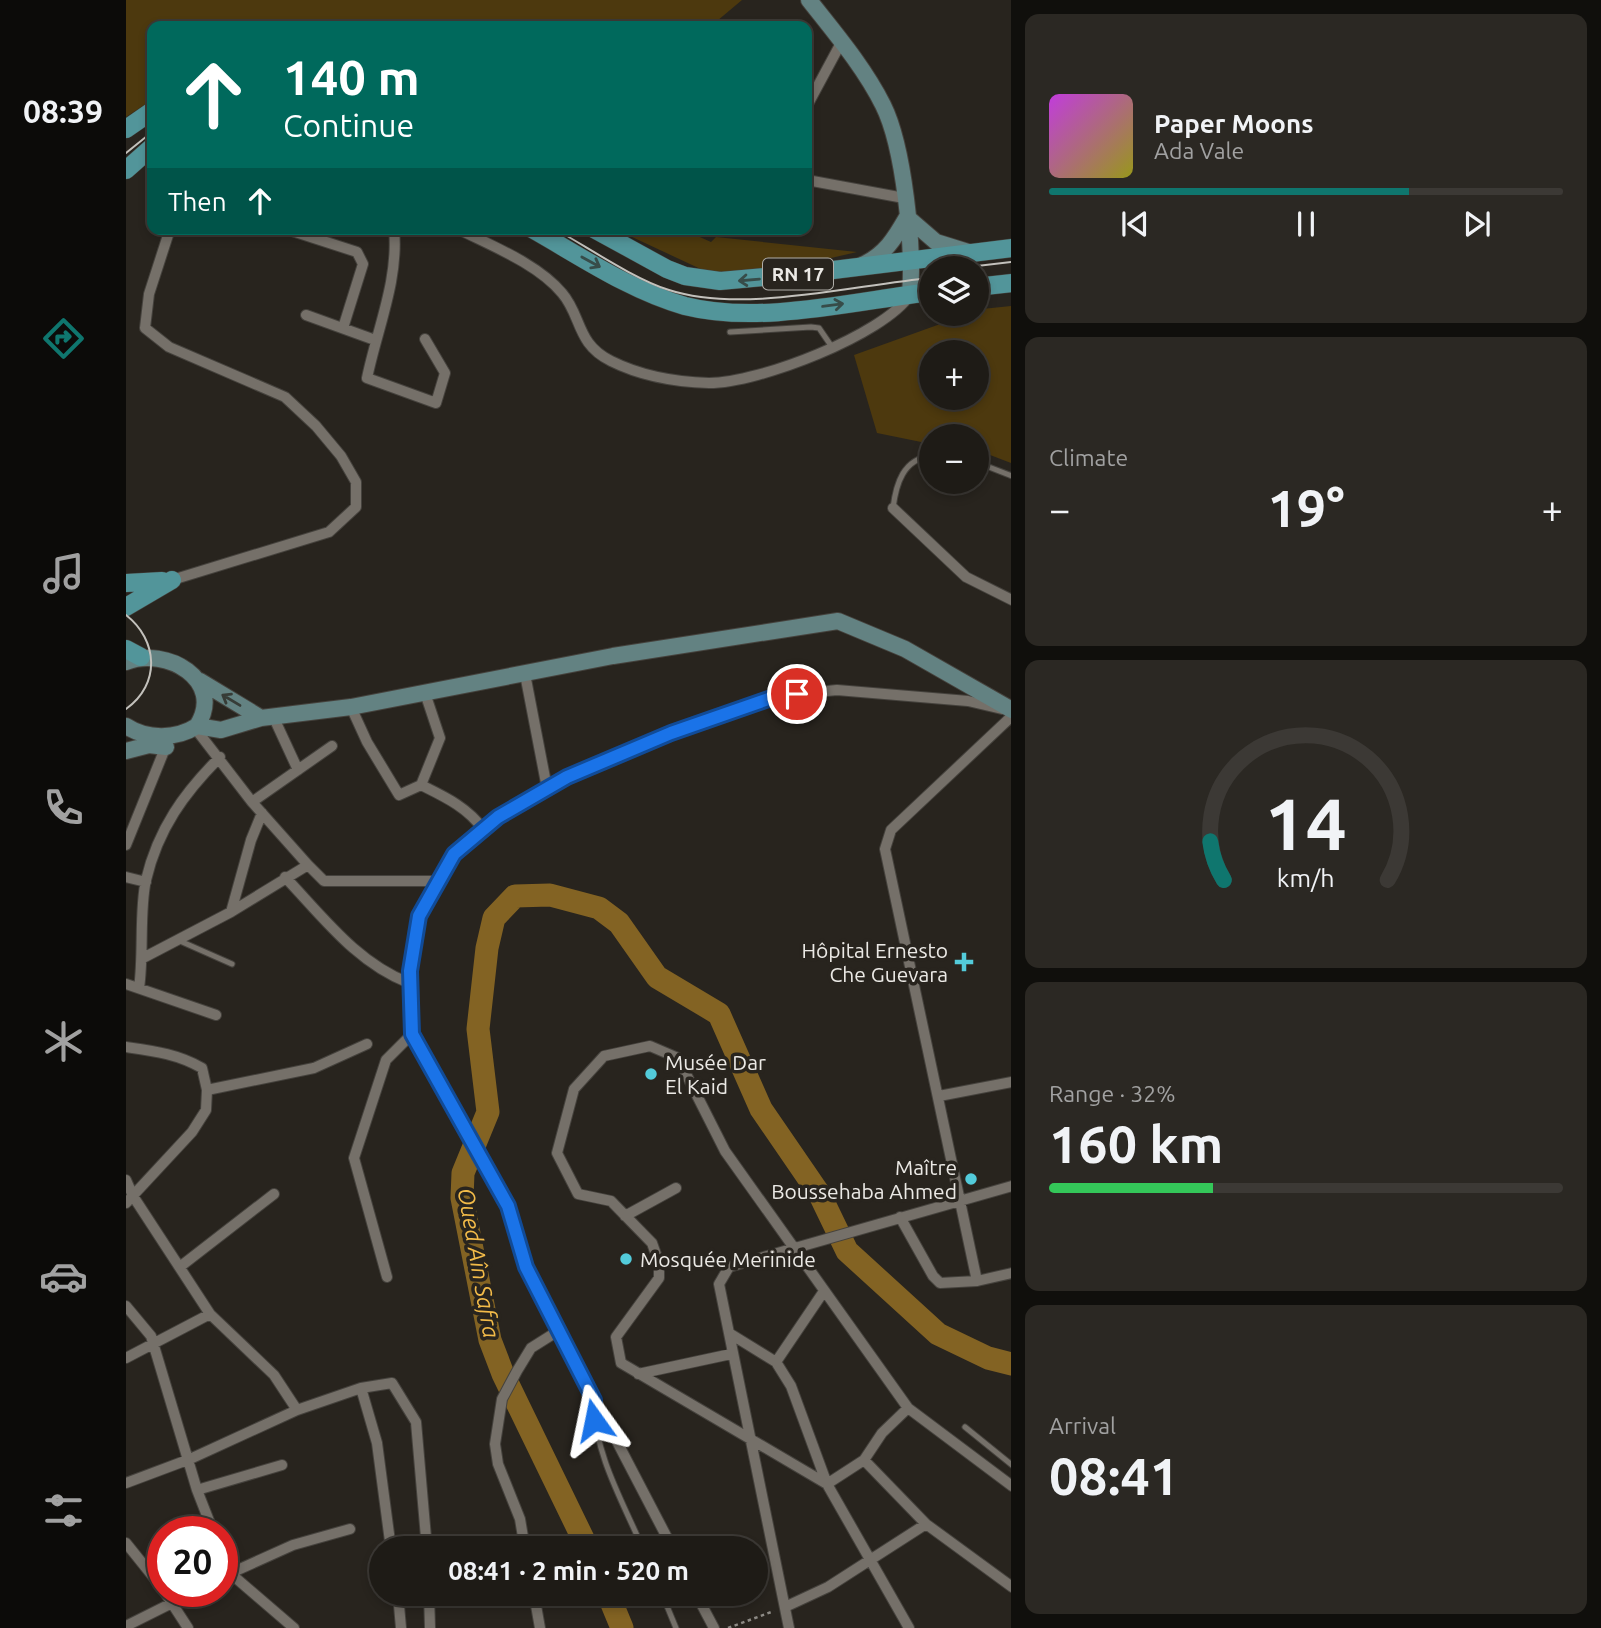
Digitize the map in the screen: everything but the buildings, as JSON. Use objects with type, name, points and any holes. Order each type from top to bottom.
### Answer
[{"type":"main road","points":[[809,0],[842,41],[884,105],[896,143],[907,217],[910,295]]},
{"type":"main road","points":[[126,129],[147,114]]},
{"type":"main road","points":[[126,170],[147,151]]},
{"type":"main road","points":[[907,217],[936,242],[968,252]]},
{"type":"main road","points":[[861,266],[874,260],[891,244],[907,217]]},
{"type":"main road","name":"RN 17","points":[[542,235],[639,288],[668,300],[706,310],[755,312],[919,294]]},
{"type":"main road","name":"RN 17","points":[[605,235],[667,269],[703,279],[743,281],[1011,247]]},
{"type":"main road","points":[[989,286],[1011,283]]},
{"type":"main road","points":[[126,583],[172,580]]},
{"type":"main road","points":[[126,607],[172,580]]},
{"type":"main road","points":[[126,751],[168,741],[196,727],[221,730],[267,717],[351,706],[737,635],[838,621],[905,649],[1011,713]]},
{"type":"main road","points":[[129,653],[176,664],[200,681],[267,717]]},
{"type":"main road","points":[[196,727],[206,704],[200,681]]},
{"type":"main road","points":[[126,726],[168,741]]},
{"type":"main road","points":[[126,737],[144,733]]},
{"type":"street","points":[[812,97],[842,41]]},
{"type":"street","points":[[812,181],[904,198]]},
{"type":"street","points":[[168,235],[149,294],[145,328],[169,347],[285,397],[316,426],[356,482],[356,507],[330,531],[172,580]]},
{"type":"street","points":[[305,235],[357,252],[363,264],[343,328]]},
{"type":"street","points":[[395,235],[396,249],[390,291],[367,378],[436,403],[445,373],[425,339]]},
{"type":"street","points":[[469,235],[548,279],[564,296],[582,337],[609,360],[662,379],[712,383],[792,364],[862,334],[901,308],[910,295]]},
{"type":"street","points":[[306,315],[375,340]]},
{"type":"street","points":[[893,508],[966,577],[1011,600]]},
{"type":"street","points":[[525,674],[547,788]]},
{"type":"street","points":[[666,1536],[526,1267],[508,1206],[412,1034],[409,984],[419,916],[454,854],[498,817],[547,788],[671,733],[777,696],[837,690],[909,694],[968,701],[1011,713]]},
{"type":"street","points":[[351,706],[367,742],[399,795],[421,785],[440,738],[425,693]]},
{"type":"street","points":[[977,1281],[885,849],[886,838],[891,830],[1011,713]]},
{"type":"street","points":[[267,717],[298,770]]},
{"type":"street","points":[[196,727],[252,802],[324,881],[439,881]]},
{"type":"street","points":[[126,845],[168,741]]},
{"type":"street","points":[[252,802],[332,746]]},
{"type":"street","points":[[139,988],[146,882],[168,819],[195,782],[220,757]]},
{"type":"street","points":[[421,785],[474,816],[483,829]]},
{"type":"street","points":[[231,912],[251,840],[262,813]]},
{"type":"street","points":[[143,958],[231,912],[285,877],[308,866]]},
{"type":"street","points":[[126,877],[146,882]]},
{"type":"street","points":[[285,877],[351,948],[376,966],[409,984]]},
{"type":"street","points":[[126,984],[216,1014]]},
{"type":"street","points":[[387,1277],[354,1158],[386,1060],[412,1034]]},
{"type":"street","points":[[207,1090],[314,1068],[367,1044]]},
{"type":"street","points":[[827,1484],[621,1363],[617,1337],[659,1278],[659,1263],[652,1243],[611,1201],[578,1194],[557,1153],[574,1089],[604,1056],[650,1046],[678,1058],[726,1151],[793,1250],[908,1408],[1009,1480]]},
{"type":"street","points":[[126,1047],[165,1052],[187,1059],[202,1068],[207,1090],[206,1110],[192,1132],[130,1199]]},
{"type":"street","points":[[939,1096],[1011,1082]]},
{"type":"street","points":[[126,1180],[130,1199],[181,1266],[211,1314],[274,1375],[297,1410]]},
{"type":"street","points":[[789,1628],[732,1354],[719,1284],[722,1275],[729,1267],[961,1198],[1011,1186]]},
{"type":"street","points":[[625,1216],[676,1188]]},
{"type":"street","points":[[181,1266],[274,1194]]},
{"type":"street","points":[[900,1217],[933,1276],[940,1283],[977,1281],[1011,1273]]},
{"type":"street","points":[[776,1362],[824,1291]]},
{"type":"street","points":[[126,1306],[151,1336],[190,1459],[197,1490],[208,1516]]},
{"type":"street","points":[[126,1358],[154,1346],[211,1314]]},
{"type":"street","points":[[523,1536],[520,1519],[498,1464],[495,1444],[502,1399],[531,1348],[558,1331]]},
{"type":"street","points":[[729,1333],[776,1362],[791,1386],[827,1484],[869,1562],[909,1628]]},
{"type":"street","points":[[638,1374],[732,1354]]},
{"type":"street","points":[[126,1483],[190,1459],[297,1410],[361,1388],[392,1382],[416,1422],[426,1536]]},
{"type":"street","points":[[361,1388],[377,1443],[389,1536]]},
{"type":"street","points":[[827,1484],[864,1460],[883,1433],[908,1408]]},
{"type":"street","points":[[864,1460],[926,1524],[1011,1587]]},
{"type":"street","points":[[197,1490],[282,1465]]},
{"type":"street","points":[[785,1607],[828,1587],[926,1524]]},
{"type":"street","points":[[238,1570],[293,1545],[350,1529]]},
{"type":"street","points":[[126,1544],[147,1570]]},
{"type":"street","points":[[238,1584],[292,1627]]},
{"type":"street","points":[[399,1606],[401,1628]]},
{"type":"street","points":[[429,1606],[430,1628]]},
{"type":"street","points":[[536,1606],[540,1628]]},
{"type":"street","points":[[702,1606],[714,1628]]},
{"type":"street","points":[[126,1626],[163,1607]]},
{"type":"street","points":[[176,1607],[188,1628]]},
{"type":"lane","points":[[730,332],[819,328],[832,347]]},
{"type":"lane","points":[[893,508],[896,483],[912,461],[919,459]]},
{"type":"lane","points":[[989,467],[1011,476]]},
{"type":"lane","points":[[178,940],[232,964]]},
{"type":"lane","points":[[594,1400],[594,1420],[602,1453],[637,1536]]},
{"type":"lane","points":[[965,1427],[1011,1465]]},
{"type":"lane","points":[[667,1606],[676,1628]]},
{"type":"path","points":[[728,1628],[785,1607]]},
{"type":"shaded area","points":[[126,0],[742,0],[717,21],[147,21],[147,103],[126,117]]},
{"type":"shaded area","points":[[628,235],[695,235],[711,242],[716,237],[857,252],[775,271],[707,272]]},
{"type":"shaded area","points":[[1011,306],[1011,463],[989,455],[989,424],[919,424],[919,442],[877,433],[854,355],[935,326],[989,326],[989,308]]},
{"type":"waterway","name":"Oued Aîn Safra","points":[[582,1536],[503,1374],[490,1340],[462,1198],[463,1173],[488,1112],[478,1029],[487,948],[494,918],[515,896],[550,895],[599,908],[619,923],[657,977],[719,1014],[761,1109],[820,1195],[847,1251],[938,1334],[988,1358],[1011,1364]]},
{"type":"waterway","name":"Oued Aîn Safra","points":[[613,1606],[622,1628]]},
{"type":"tram line","points":[[126,153],[147,136]]},
{"type":"tram line","points":[[565,235],[641,279],[698,297],[764,299],[919,280]]},
{"type":"tram line","points":[[989,265],[1011,262]]},
{"type":"tram line","points":[[126,615],[137,625],[144,637],[151,662],[145,687],[126,709]]},
{"type":"place","name":"Hôpital Ernesto Che Guevara","points":[[964,962]]},
{"type":"place","name":"Musée Dar El Kaid","points":[[651,1074]]},
{"type":"place","name":"Maître Boussehaba Ahmed","points":[[971,1179]]},
{"type":"place","name":"Mosquée Merinide","points":[[626,1259]]},
{"type":"route","points":[[594,1420],[594,1400],[526,1267],[508,1206],[412,1034],[409,984],[419,916],[454,854],[498,817],[567,777],[671,733],[777,696],[797,694]]}]
